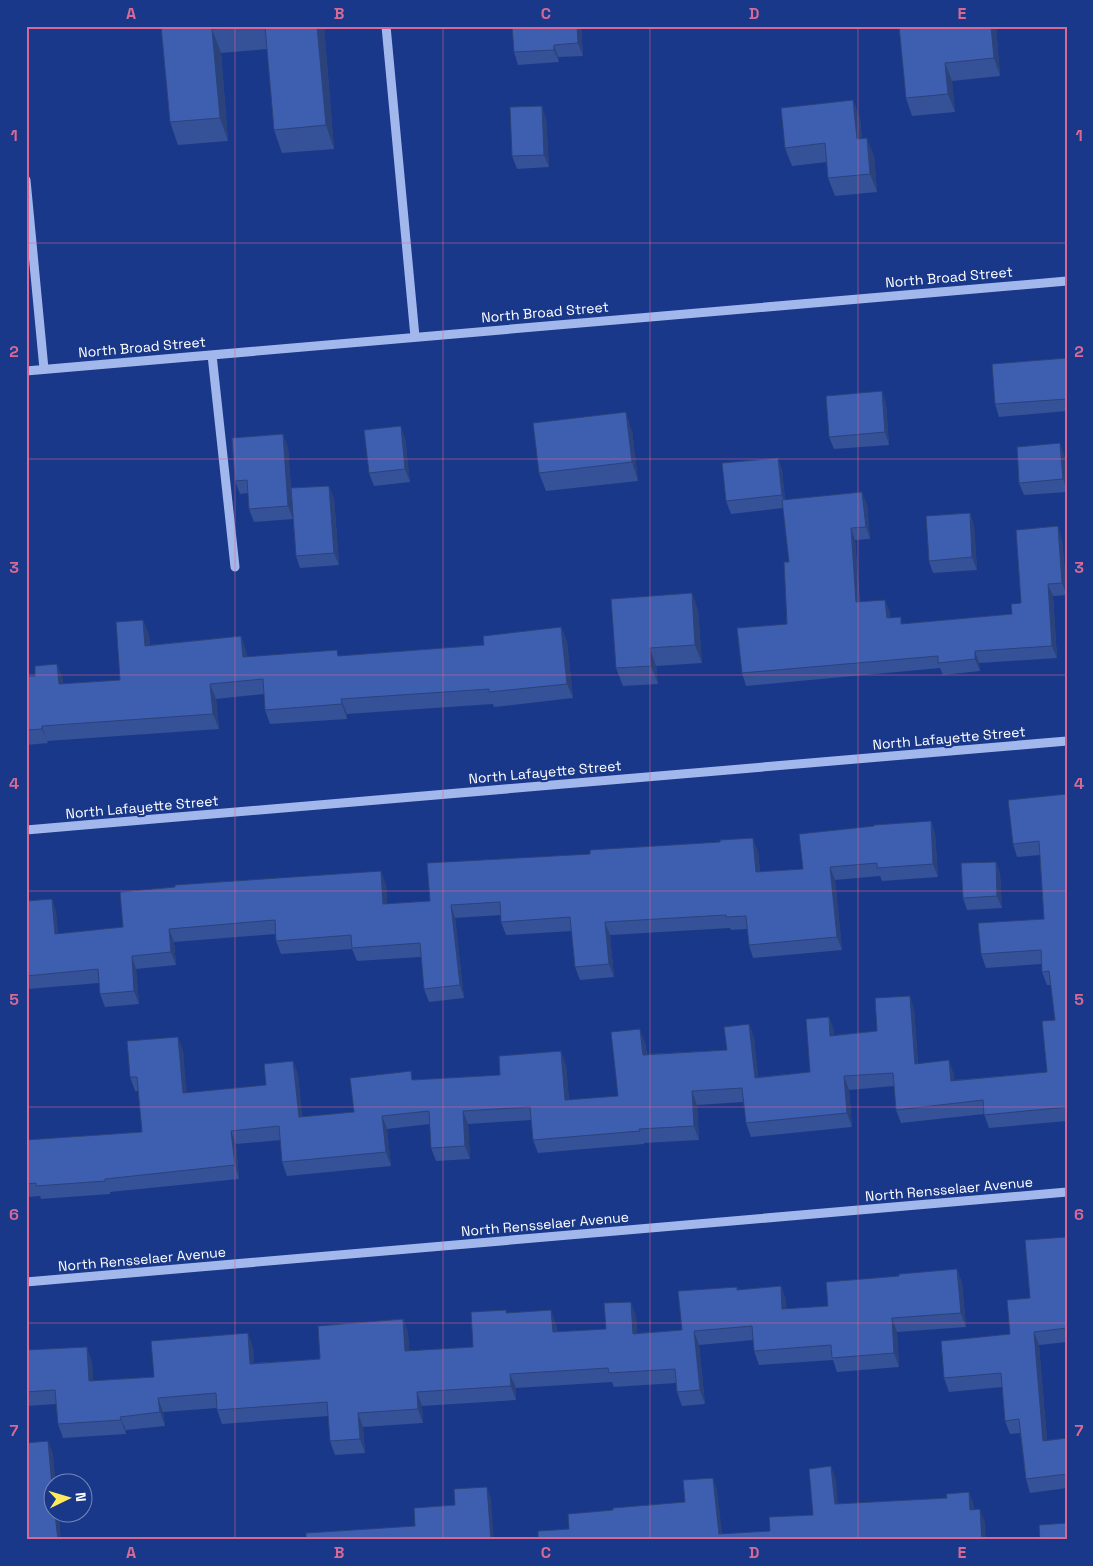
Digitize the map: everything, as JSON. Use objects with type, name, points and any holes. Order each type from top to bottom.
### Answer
[{"type":"street","points":[[386,26],[414,337]]},
{"type":"street","points":[[26,180],[44,369]]},
{"type":"street","name":"North Broad Street","points":[[26,371],[1067,281]]},
{"type":"street","points":[[212,355],[235,567]]},
{"type":"street","name":"North Lafayette Street","points":[[26,830],[1067,741]]},
{"type":"street","name":"North Rensselaer Avenue","points":[[26,1282],[1067,1192]]},
{"type":"building","points":[[161,26],[247,26],[212,29],[220,118],[170,122]]},
{"type":"building","points":[[265,26],[317,26],[326,125],[274,130]]},
{"type":"building","points":[[512,26],[577,26],[578,43],[554,45],[554,50],[514,52]]},
{"type":"building","points":[[899,26],[991,26],[994,58],[945,63],[948,94],[906,98]]},
{"type":"building","points":[[853,100],[857,139],[867,138],[870,174],[828,178],[825,143],[785,148],[781,108]]},
{"type":"building","points":[[542,106],[544,155],[512,156],[510,107]]},
{"type":"building","points":[[1067,358],[1067,399],[995,404],[992,364]]},
{"type":"building","points":[[882,391],[885,432],[829,437],[826,396]]},
{"type":"building","points":[[626,412],[632,462],[539,473],[533,423]]},
{"type":"building","points":[[401,426],[405,469],[369,473],[364,430]]},
{"type":"building","points":[[283,434],[288,506],[249,509],[247,480],[235,481],[232,438]]},
{"type":"building","points":[[1060,443],[1063,479],[1019,483],[1017,447]]},
{"type":"building","points":[[778,458],[782,495],[726,501],[722,463]]},
{"type":"building","points":[[329,486],[334,553],[296,556],[291,488]]},
{"type":"building","points":[[862,492],[866,527],[851,528],[856,602],[885,600],[887,618],[901,617],[901,624],[1012,614],[1011,604],[1021,603],[1016,530],[1058,526],[1062,583],[1048,584],[1052,646],[975,651],[975,659],[938,663],[938,656],[742,673],[737,628],[787,624],[784,562],[789,562],[782,500]]},
{"type":"building","points":[[970,513],[972,557],[929,561],[926,516]]},
{"type":"building","points":[[692,593],[695,645],[650,648],[651,666],[616,668],[611,599]]},
{"type":"building","points":[[143,620],[145,646],[241,636],[243,657],[337,650],[338,656],[484,645],[483,636],[561,627],[567,684],[489,692],[489,689],[341,699],[342,704],[265,710],[263,679],[210,684],[213,714],[42,726],[42,729],[26,730],[26,676],[35,676],[35,666],[57,664],[59,684],[120,680],[116,622]]},
{"type":"building","points":[[1067,794],[1067,1107],[984,1115],[983,1100],[896,1110],[893,1073],[844,1076],[847,1113],[746,1123],[742,1088],[692,1091],[694,1126],[639,1129],[640,1131],[533,1140],[530,1107],[463,1111],[465,1146],[431,1148],[429,1111],[382,1116],[386,1152],[282,1162],[279,1126],[231,1131],[235,1165],[105,1179],[105,1181],[36,1186],[36,1183],[26,1184],[26,1140],[142,1132],[137,1077],[130,1077],[127,1041],[178,1037],[183,1093],[266,1085],[264,1064],[293,1061],[299,1117],[354,1112],[350,1078],[411,1071],[412,1080],[500,1075],[499,1056],[561,1051],[565,1100],[618,1096],[611,1032],[640,1029],[643,1055],[727,1050],[724,1027],[749,1024],[755,1078],[810,1072],[806,1019],[829,1017],[830,1036],[877,1031],[875,998],[910,996],[915,1064],[949,1060],[951,1081],[1047,1072],[1042,1021],[1055,1020],[1049,971],[1042,972],[1041,950],[981,954],[978,923],[1044,919],[1039,841],[1013,844],[1008,800]]},
{"type":"building","points":[[931,821],[933,864],[877,868],[877,863],[830,867],[837,937],[749,945],[746,916],[726,917],[726,915],[605,922],[609,964],[575,967],[570,917],[501,922],[500,902],[451,905],[460,985],[424,989],[420,943],[352,948],[351,935],[276,941],[275,920],[169,929],[171,952],[132,956],[134,991],[100,994],[98,969],[26,976],[26,901],[52,899],[55,934],[123,927],[120,892],[175,887],[175,885],[381,871],[383,904],[430,901],[427,863],[590,854],[590,850],[720,842],[720,840],[753,838],[756,872],[803,869],[799,834],[874,825]]},
{"type":"building","points":[[996,862],[997,896],[963,898],[961,863]]},
{"type":"building","points":[[1067,1237],[1067,1328],[1034,1332],[1043,1441],[1067,1438],[1067,1474],[1026,1479],[1019,1419],[1005,1421],[1001,1373],[944,1378],[941,1341],[1010,1334],[1007,1300],[1030,1298],[1025,1240]]},
{"type":"building","points":[[957,1269],[961,1313],[892,1318],[894,1353],[832,1358],[831,1345],[754,1351],[752,1326],[694,1331],[700,1390],[677,1392],[675,1369],[609,1373],[608,1368],[510,1374],[511,1386],[417,1392],[418,1409],[358,1413],[360,1439],[330,1441],[327,1402],[217,1410],[216,1393],[158,1398],[160,1412],[120,1417],[121,1420],[58,1424],[55,1390],[26,1392],[26,1350],[87,1347],[89,1381],[154,1377],[151,1341],[248,1333],[250,1364],[320,1359],[318,1326],[403,1319],[405,1351],[473,1347],[471,1312],[506,1310],[506,1313],[551,1310],[553,1332],[606,1329],[604,1303],[631,1302],[633,1334],[682,1330],[678,1291],[737,1287],[737,1290],[781,1286],[782,1309],[828,1306],[826,1282]]},
{"type":"building","points":[[48,1441],[51,1474],[42,1474],[42,1524],[56,1524],[58,1540],[26,1540],[26,1443]]},
{"type":"building","points":[[831,1466],[835,1504],[947,1498],[946,1494],[969,1492],[970,1510],[980,1509],[982,1540],[538,1540],[538,1531],[569,1529],[568,1514],[685,1502],[683,1480],[713,1478],[719,1534],[770,1531],[769,1517],[813,1515],[809,1469]]},
{"type":"building","points":[[487,1487],[491,1540],[306,1540],[306,1533],[415,1526],[414,1508],[455,1505],[454,1489]]},
{"type":"building","points":[[1067,1523],[1067,1540],[1040,1540],[1039,1525]]}]
